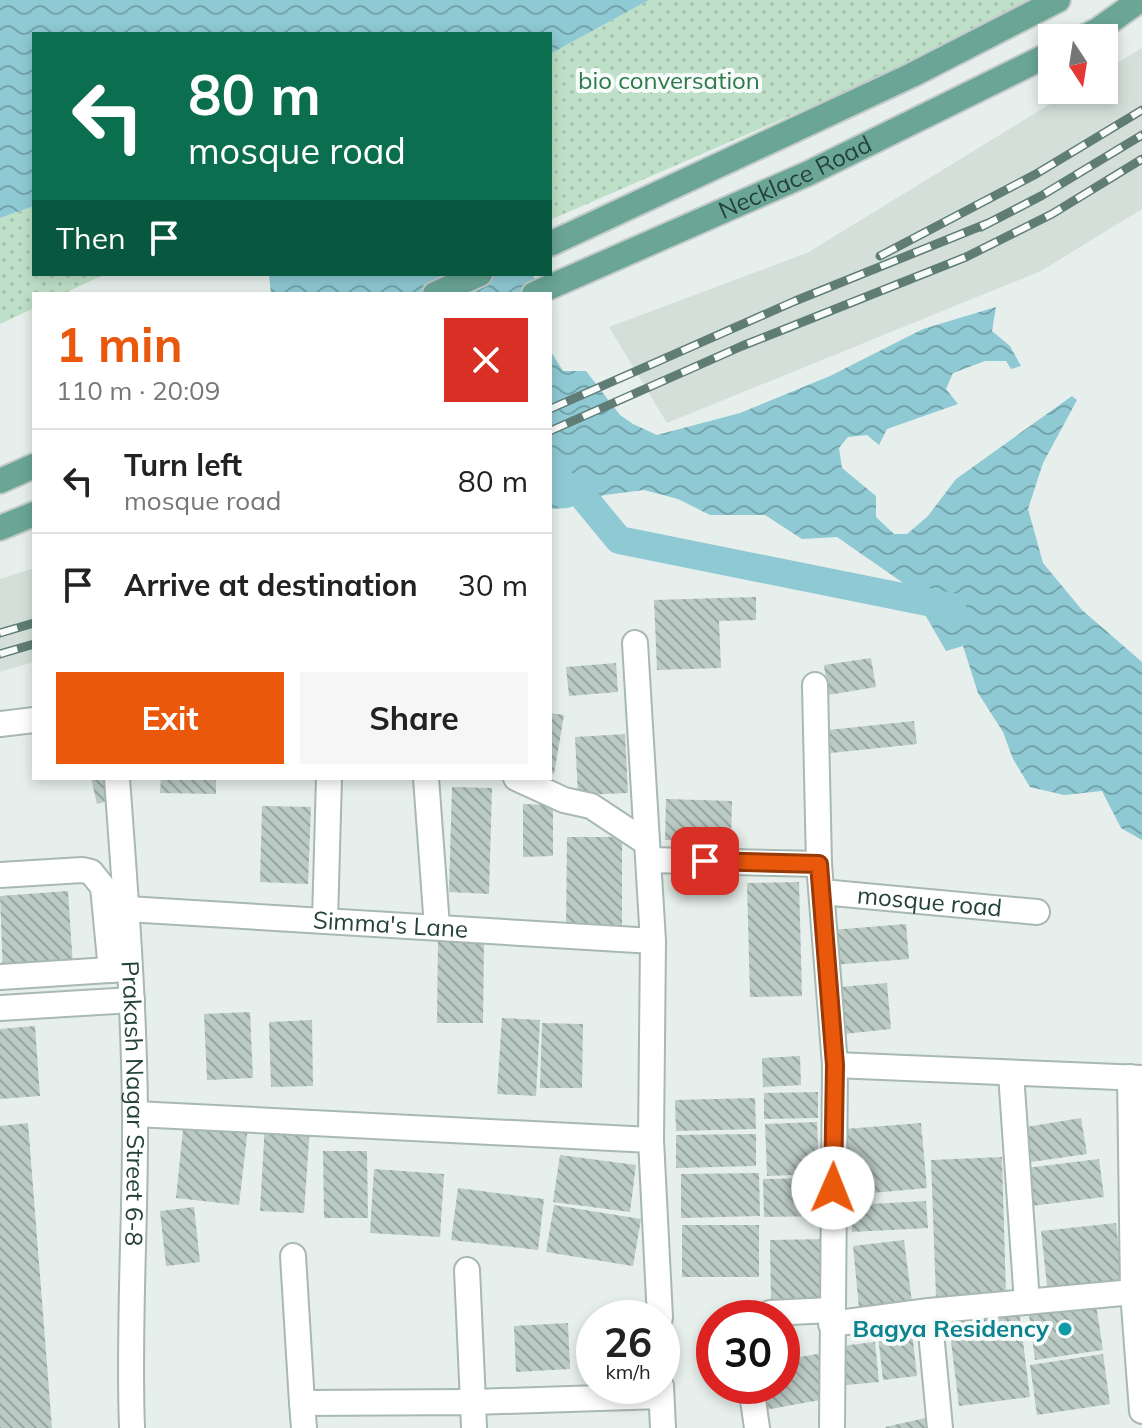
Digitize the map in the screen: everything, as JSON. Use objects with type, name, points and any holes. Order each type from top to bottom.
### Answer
[{"type":"main road","name":"Necklace Road","points":[[552,243],[912,75],[1058,0]]},
{"type":"main road","points":[[1106,24],[1140,0]]},
{"type":"main road","name":"Necklace Road","points":[[538,292],[809,173],[1038,60]]},
{"type":"main road","points":[[440,292],[476,276]]},
{"type":"main road","points":[[0,481],[32,467]]},
{"type":"main road","points":[[0,528],[32,515]]},
{"type":"street","points":[[635,643],[653,941],[651,1140],[659,1300]]},
{"type":"street","points":[[815,685],[819,864],[835,1065],[832,1428]]},
{"type":"street","points":[[0,724],[32,720]]},
{"type":"street","name":"Prakash Nagar Street 6-8","points":[[117,780],[127,909],[120,969],[132,1000],[135,1114],[130,1366],[132,1428]]},
{"type":"street","points":[[325,920],[329,780]]},
{"type":"street","points":[[426,780],[437,927]]},
{"type":"street","points":[[520,780],[564,800],[591,806],[648,852],[819,864]]},
{"type":"street","points":[[0,875],[91,872],[103,887],[120,969],[0,977]]},
{"type":"street","name":"mosque road","points":[[822,892],[1037,912]]},
{"type":"street","name":"Simma's Lane","points":[[127,909],[653,941]]},
{"type":"street","points":[[0,1008],[132,1000]]},
{"type":"street","points":[[835,1065],[1136,1077],[1133,1292],[1142,1411]]},
{"type":"street","points":[[1011,1074],[1027,1302]]},
{"type":"street","points":[[135,1114],[651,1140]]},
{"type":"street","points":[[293,1256],[304,1428]]},
{"type":"street","points":[[467,1270],[474,1428]]},
{"type":"street","points":[[800,1315],[831,1317],[929,1311],[1133,1292]]},
{"type":"street","points":[[929,1311],[940,1428]]},
{"type":"street","points":[[302,1403],[473,1402],[576,1396]]},
{"type":"street","points":[[662,1404],[663,1428]]},
{"type":"street","points":[[754,1404],[757,1428]]},
{"type":"shaded area","points":[[1142,48],[1142,209],[1041,271],[667,423],[609,327],[807,253],[1050,104],[1118,104],[1118,63]]},
{"type":"shaded area","points":[[32,569],[32,663],[0,672],[0,579]]},
{"type":"green space","name":"bio conversation","points":[[649,0],[1036,0],[909,64],[552,219],[552,53]]},
{"type":"green space","points":[[32,207],[32,276],[101,276],[67,292],[32,292],[32,309],[0,324],[0,218]]},
{"type":"water","points":[[0,0],[649,0],[552,53],[552,32],[32,32],[32,207],[0,218]]},
{"type":"water","points":[[269,276],[533,276],[544,292],[271,292]]},
{"type":"water","points":[[996,307],[992,331],[1010,346],[1021,366],[1011,369],[1006,361],[985,361],[953,373],[946,389],[958,404],[887,429],[879,445],[867,435],[848,437],[839,448],[842,468],[876,496],[876,517],[894,534],[907,534],[928,516],[956,479],[1072,396],[1077,400],[1043,463],[1028,509],[1043,563],[1082,610],[1142,662],[1142,840],[1121,828],[1102,791],[1064,795],[1030,787],[1013,759],[1003,732],[978,693],[963,646],[946,651],[909,587],[837,537],[802,539],[765,515],[710,515],[678,499],[644,490],[605,495],[568,508],[552,509],[552,353],[563,371],[586,371],[620,415],[657,435],[740,413],[830,376],[923,329]]},
{"type":"building","points":[[756,597],[756,620],[719,621],[721,668],[657,670],[654,600]]},
{"type":"building","points":[[871,658],[876,687],[828,695],[824,665]]},
{"type":"building","points":[[616,663],[618,692],[569,696],[566,667]]},
{"type":"building","points":[[552,713],[564,715],[552,774]]},
{"type":"building","points":[[914,721],[917,744],[831,753],[828,730]]},
{"type":"building","points":[[625,734],[628,793],[578,795],[575,737]]},
{"type":"building","points":[[91,780],[110,780],[115,799],[97,804]]},
{"type":"building","points":[[161,780],[216,780],[216,794],[160,793]]},
{"type":"building","points":[[452,787],[492,788],[489,894],[449,892]]},
{"type":"building","points":[[666,799],[732,801],[731,842],[665,840]]},
{"type":"building","points":[[523,804],[553,805],[553,856],[523,857]]},
{"type":"building","points":[[262,806],[311,807],[308,884],[260,882]]},
{"type":"building","points":[[567,837],[622,837],[622,926],[566,926]]},
{"type":"building","points":[[799,882],[802,996],[750,997],[747,883]]},
{"type":"building","points":[[68,891],[73,967],[3,972],[0,896]]},
{"type":"building","points":[[906,924],[909,959],[833,965],[831,930]]},
{"type":"building","points":[[438,939],[484,940],[483,1023],[437,1023]]},
{"type":"building","points":[[887,983],[891,1029],[844,1034],[840,987]]},
{"type":"building","points":[[250,1012],[253,1078],[207,1080],[204,1014]]},
{"type":"building","points":[[502,1018],[540,1020],[536,1096],[497,1094]]},
{"type":"building","points":[[312,1020],[313,1086],[271,1087],[269,1022]]},
{"type":"building","points":[[542,1023],[583,1024],[582,1088],[540,1088]]},
{"type":"building","points":[[35,1026],[40,1096],[0,1099],[0,1029]]},
{"type":"building","points":[[800,1056],[801,1085],[763,1087],[762,1058]]},
{"type":"building","points":[[818,1092],[818,1118],[764,1119],[764,1093]]},
{"type":"building","points":[[755,1098],[756,1129],[676,1131],[675,1100]]},
{"type":"building","points":[[1081,1118],[1087,1154],[1031,1162],[1026,1127]]},
{"type":"building","points":[[184,1120],[248,1127],[239,1205],[176,1198]]},
{"type":"building","points":[[817,1122],[819,1174],[767,1176],[765,1124]]},
{"type":"building","points":[[28,1123],[52,1428],[0,1428],[0,1126]]},
{"type":"building","points":[[921,1123],[927,1188],[850,1195],[845,1129]]},
{"type":"building","points":[[265,1124],[310,1126],[304,1213],[260,1211]]},
{"type":"building","points":[[756,1134],[756,1166],[676,1168],[676,1135]]},
{"type":"building","points":[[323,1151],[367,1151],[368,1218],[324,1218]]},
{"type":"building","points":[[560,1155],[636,1165],[630,1212],[553,1202]]},
{"type":"building","points":[[1002,1157],[1006,1295],[936,1298],[931,1160]]},
{"type":"building","points":[[1099,1159],[1104,1197],[1031,1206],[1026,1168]]},
{"type":"building","points":[[374,1169],[444,1174],[440,1237],[370,1233]]},
{"type":"building","points":[[759,1173],[760,1216],[681,1218],[681,1174]]},
{"type":"building","points":[[822,1178],[823,1216],[764,1217],[763,1179]]},
{"type":"building","points":[[458,1188],[544,1199],[538,1250],[451,1240]]},
{"type":"building","points":[[926,1201],[928,1228],[852,1232],[851,1205]]},
{"type":"building","points":[[554,1205],[641,1219],[633,1266],[546,1252]]},
{"type":"building","points":[[194,1207],[200,1262],[166,1266],[160,1211]]},
{"type":"building","points":[[1116,1223],[1123,1287],[1048,1295],[1041,1231]]},
{"type":"building","points":[[682,1225],[759,1225],[759,1277],[682,1277]]},
{"type":"building","points":[[830,1239],[831,1300],[771,1300],[770,1240]]},
{"type":"building","points":[[904,1240],[912,1302],[859,1308],[853,1246]]},
{"type":"building","name":"Bagya Residency","points":[[1095,1298],[1103,1350],[1035,1360],[1028,1307]]},
{"type":"building","points":[[1019,1310],[1030,1397],[959,1406],[948,1318]]},
{"type":"building","points":[[568,1323],[570,1369],[516,1372],[514,1326]]},
{"type":"building","points":[[911,1323],[917,1376],[883,1380],[877,1327]]},
{"type":"building","points":[[875,1342],[879,1382],[836,1386],[832,1347]]},
{"type":"building","points":[[823,1353],[831,1398],[800,1404],[800,1357]]},
{"type":"building","points":[[1103,1354],[1110,1404],[1037,1415],[1030,1365]]},
{"type":"building","points":[[764,1404],[798,1404],[765,1410]]},
{"type":"building","points":[[930,1417],[932,1428],[885,1427]]},
{"type":"waterway","points":[[552,477],[581,494],[619,540],[952,607]]},
{"type":"railway","points":[[880,256],[1036,174],[1142,110]]},
{"type":"railway","points":[[981,227],[1041,196],[1142,135]]},
{"type":"railway","points":[[552,430],[742,346],[966,257],[1052,214],[1142,159]]},
{"type":"railway","points":[[552,408],[795,301],[991,222]]},
{"type":"railway","points":[[0,633],[32,624]]},
{"type":"railway","points":[[0,654],[32,645]]},
{"type":"place","name":"Bagya Residency","points":[[1065,1329]]},
{"type":"route","points":[[705,861],[819,864],[835,1065],[833,1188]]}]
